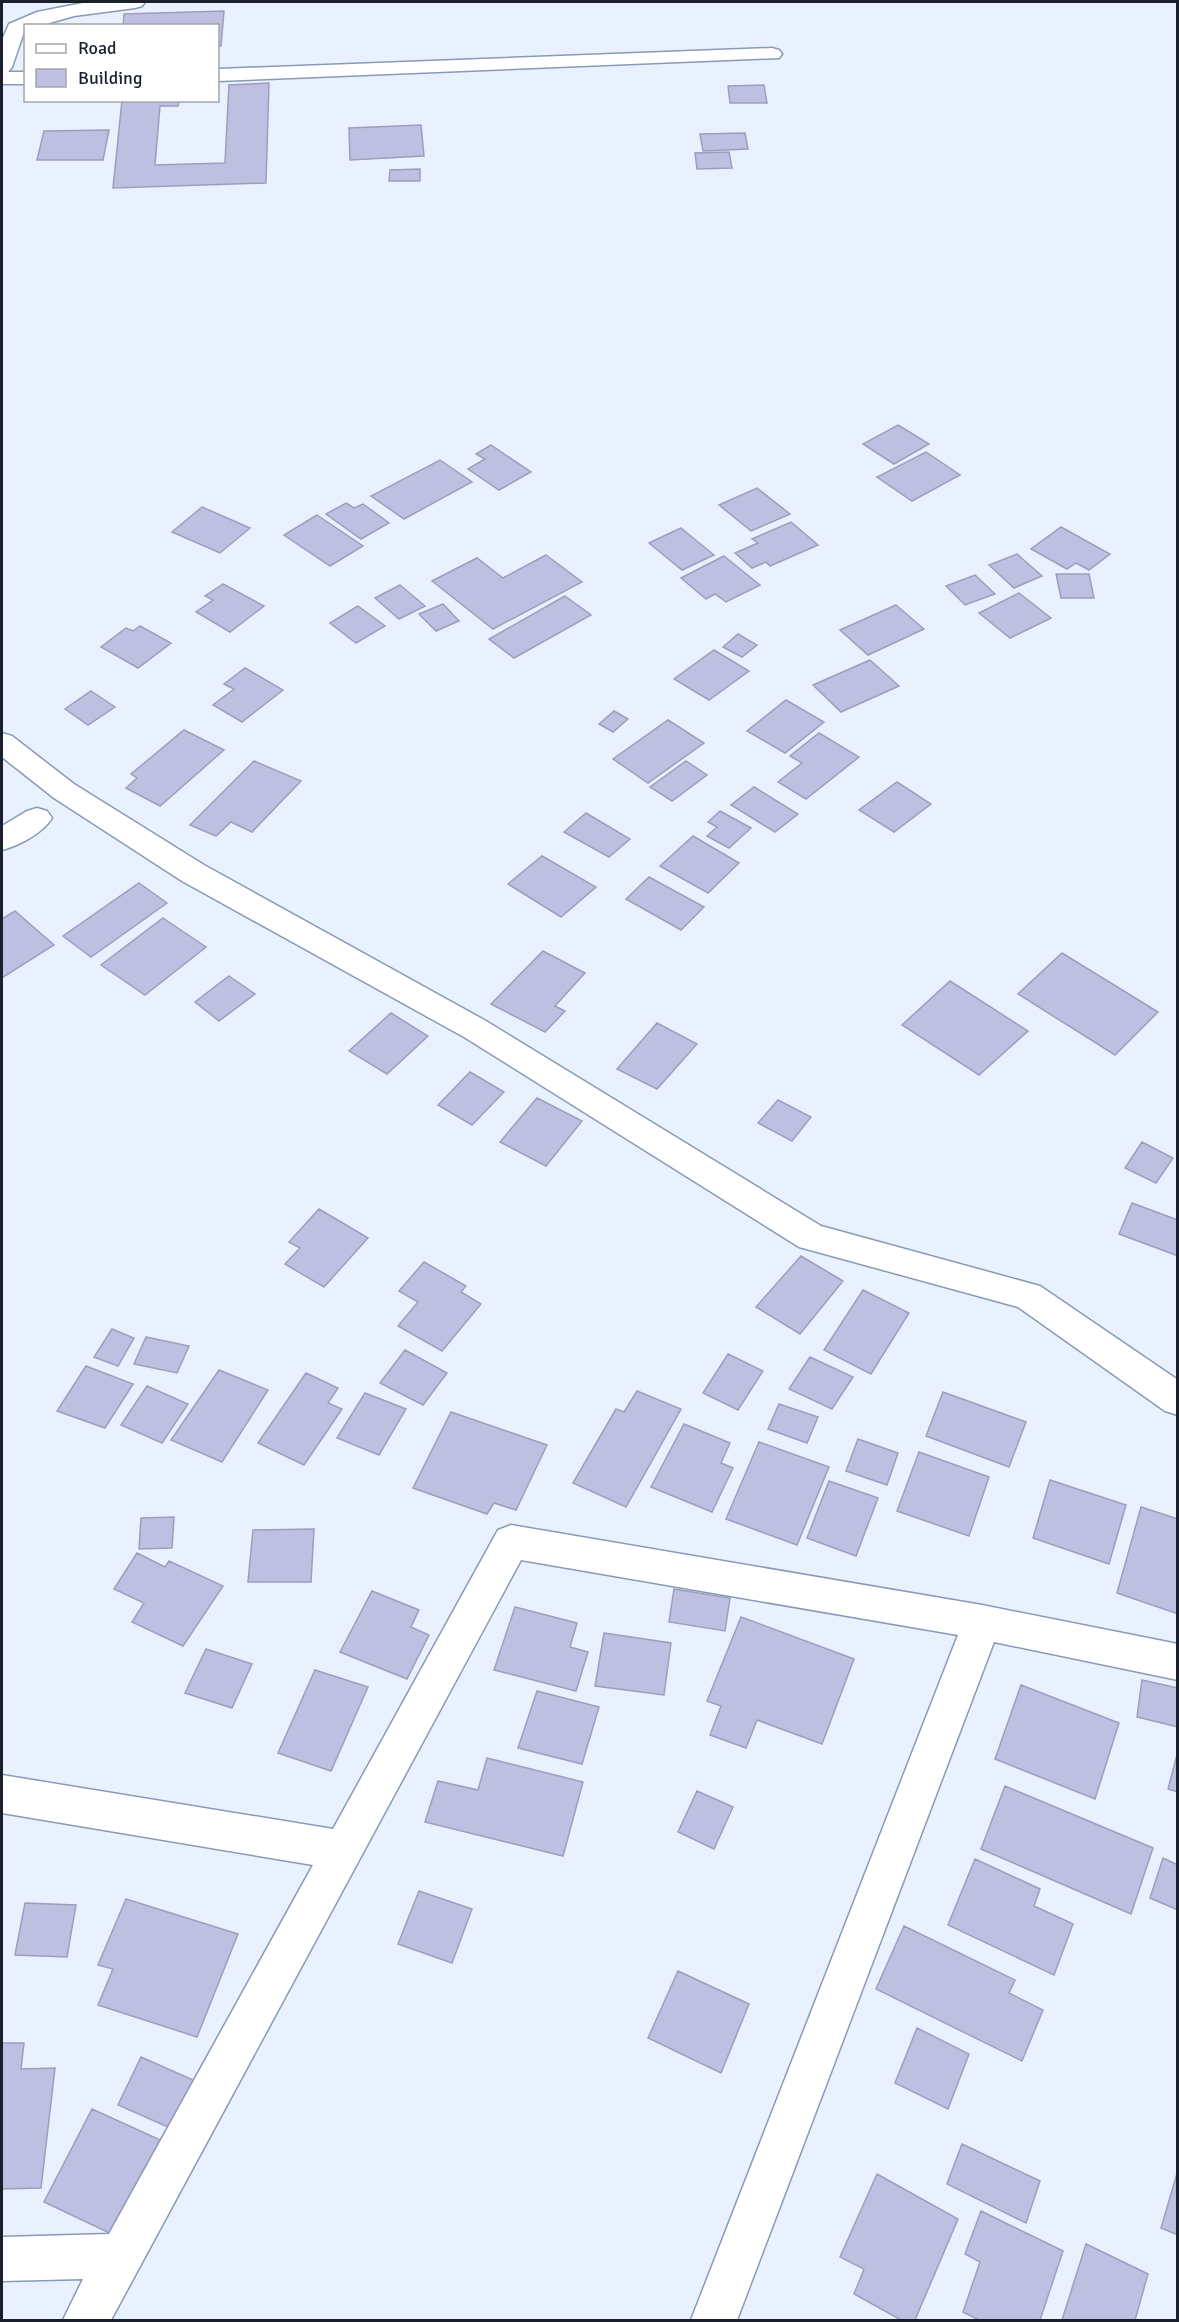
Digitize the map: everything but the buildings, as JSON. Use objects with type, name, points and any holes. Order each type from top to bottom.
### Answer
[{"type":"street","points":[[2,67],[16,28],[35,18],[57,11],[135,2]]},
{"type":"street","points":[[219,75],[772,54]]},
{"type":"street","points":[[2,78],[24,78]]},
{"type":"street","points":[[2,743],[64,791],[193,873],[475,1029],[811,1237],[1028,1296],[1178,1400]]},
{"type":"street","points":[[2,840],[37,818]]},
{"type":"street","points":[[86,2320],[511,1542],[982,1622],[1178,1662]]},
{"type":"street","points":[[714,2320],[982,1622]]},
{"type":"street","points":[[2,1794],[344,1850]]},
{"type":"street","points":[[2,2259],[121,2256]]}]
